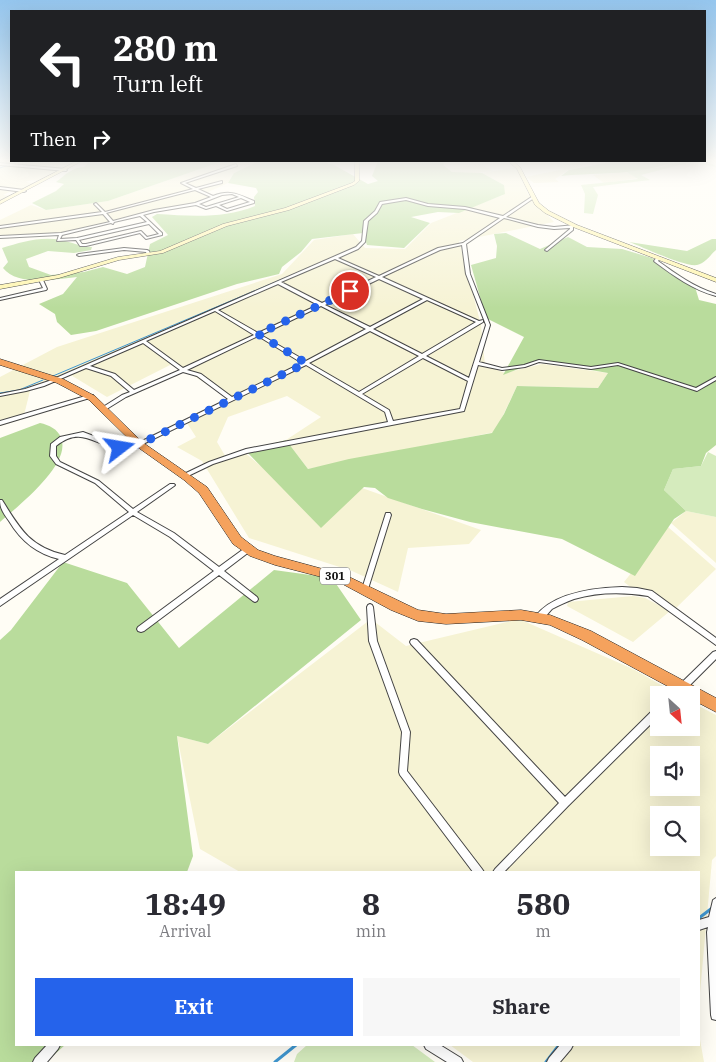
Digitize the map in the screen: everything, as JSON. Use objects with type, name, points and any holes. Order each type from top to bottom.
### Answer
[{"type":"highway","name":"301","points":[[0,362],[55,380],[91,396],[140,444],[186,475],[212,500],[232,535],[247,550],[267,559],[340,577],[365,589],[396,608],[434,618],[462,620],[507,615],[539,617],[579,632],[671,686]]},
{"type":"highway","name":"301","points":[[700,699],[716,705]]},
{"type":"main road","points":[[0,287],[41,280],[118,259],[179,246],[225,225],[288,209]]},
{"type":"main road","points":[[543,209],[573,227],[716,280]]},
{"type":"street","points":[[100,209],[113,222]]},
{"type":"street","points":[[0,226],[104,214],[124,209]]},
{"type":"street","points":[[0,237],[60,234],[173,209]]},
{"type":"street","points":[[0,395],[38,388],[336,258],[364,242],[366,221],[377,209]]},
{"type":"street","points":[[466,209],[500,218],[554,228],[573,227]]},
{"type":"street","points":[[105,408],[133,392],[184,370],[439,248],[464,244],[515,209]]},
{"type":"street","points":[[135,226],[146,238],[161,234],[141,215]]},
{"type":"street","points":[[60,234],[58,240],[78,239],[149,223]]},
{"type":"street","points":[[547,250],[573,227]]},
{"type":"street","points":[[78,239],[81,245],[86,245],[141,232]]},
{"type":"street","points":[[186,475],[218,460],[246,451],[462,410],[470,380],[487,334],[487,319],[468,274],[464,244]]},
{"type":"street","points":[[79,255],[124,249],[148,251],[148,254]]},
{"type":"street","points":[[336,258],[478,322]]},
{"type":"street","points":[[658,258],[656,261],[672,273],[700,290],[716,295]]},
{"type":"street","points":[[0,299],[45,289],[41,280]]},
{"type":"street","points":[[279,282],[470,380]]},
{"type":"street","points":[[255,599],[172,535],[133,512],[97,482],[58,462],[52,451],[53,445],[56,441],[75,434],[88,435],[120,448],[140,444],[306,363],[426,299]]},
{"type":"street","points":[[216,310],[387,411],[391,423]]},
{"type":"street","points":[[359,394],[478,322],[487,319]]},
{"type":"street","points":[[143,341],[184,370],[199,376],[232,399]]},
{"type":"street","points":[[477,363],[502,369],[539,362],[591,368],[618,364],[697,390],[716,378]]},
{"type":"street","points":[[86,366],[113,376],[133,392]]},
{"type":"street","points":[[0,423],[91,396]]},
{"type":"street","points":[[0,603],[172,486]]},
{"type":"street","points":[[0,502],[14,525],[31,545],[48,555],[66,558]]},
{"type":"street","points":[[365,589],[388,515]]},
{"type":"street","points":[[141,629],[221,572],[247,550]]},
{"type":"street","points":[[539,617],[545,609],[586,593],[610,590],[644,591],[650,593],[716,642]]},
{"type":"street","points":[[370,606],[373,641],[406,732],[403,772],[479,871]]},
{"type":"street","points":[[414,642],[565,803]]},
{"type":"street","points":[[684,686],[716,654]]},
{"type":"street","points":[[499,871],[650,719]]},
{"type":"street","points":[[716,903],[712,921],[716,1015]]},
{"type":"street","points":[[700,925],[712,921]]},
{"type":"street","points":[[39,1062],[53,1046]]},
{"type":"street","points":[[432,1046],[457,1062]]},
{"type":"street","points":[[553,1062],[565,1046]]},
{"type":"shaded area","points":[[24,209],[170,209],[139,214],[68,232],[0,236],[0,220]]},
{"type":"shaded area","points":[[468,209],[542,209],[554,222],[459,241],[481,325],[485,365],[505,373],[542,364],[608,373],[598,388],[517,386],[495,432],[308,469],[286,440],[321,417],[287,396],[228,417],[217,442],[227,459],[245,453],[274,477],[362,488],[481,530],[469,544],[408,548],[398,592],[352,571],[249,538],[202,461],[177,447],[196,437],[185,420],[228,398],[174,363],[107,397],[69,374],[31,387],[23,419],[0,426],[0,377],[57,347],[282,274],[314,240],[353,234],[365,248],[405,249],[431,223]]},
{"type":"shaded area","points":[[686,511],[716,517],[716,563],[671,523]]},
{"type":"shaded area","points":[[668,527],[716,569],[676,608],[633,589],[624,582]]},
{"type":"shaded area","points":[[633,596],[645,598],[670,611],[633,642],[567,606],[568,602]]},
{"type":"shaded area","points":[[371,619],[406,646],[519,619],[633,669],[663,686],[650,686],[650,736],[700,736],[700,707],[716,715],[716,856],[712,860],[700,993],[700,871],[238,871],[200,849],[177,736],[208,744]]},
{"type":"shaded area","points":[[700,1040],[704,1062],[473,1062],[451,1046],[700,1046]]},
{"type":"green space","points":[[470,209],[459,213],[438,212],[411,217],[430,223],[404,248],[367,245],[363,233],[312,239],[301,252],[282,267],[279,274],[237,284],[96,331],[71,335],[57,322],[55,314],[39,304],[63,294],[77,277],[27,280],[10,274],[3,268],[8,262],[2,248],[39,239],[54,239],[92,247],[91,250],[74,253],[48,251],[26,259],[29,267],[51,275],[84,272],[103,267],[127,274],[145,267],[150,244],[168,235],[152,217],[157,214],[219,215],[243,210]]},
{"type":"green space","points":[[584,209],[594,209],[593,214],[584,213]]},
{"type":"green space","points":[[506,233],[540,249],[568,237],[587,247],[622,249],[652,258],[695,287],[699,300],[716,304],[716,445],[706,453],[701,466],[673,469],[664,490],[686,511],[674,519],[635,576],[562,539],[470,522],[422,509],[388,498],[375,488],[364,487],[321,528],[246,451],[286,440],[308,469],[349,459],[492,433],[504,414],[517,386],[598,388],[608,373],[539,361],[503,375],[524,337],[486,318],[471,265],[496,258],[497,246],[494,234]]},
{"type":"green space","points":[[712,239],[716,239],[716,250],[705,261],[697,265],[673,260],[629,242],[687,251]]},
{"type":"green space","points":[[40,423],[53,428],[60,435],[62,448],[59,460],[41,484],[0,522],[0,438]]},
{"type":"green space","points":[[708,452],[716,456],[716,517],[686,511],[664,490],[673,469],[701,466]]},
{"type":"green space","points":[[63,562],[127,583],[179,648],[274,570],[332,578],[361,620],[208,744],[177,736],[193,856],[187,871],[15,871],[15,1046],[64,1046],[46,1062],[0,1062],[0,640],[11,630]]},
{"type":"green space","points":[[306,1046],[413,1046],[435,1062],[294,1062],[297,1054]]},
{"type":"waterway","points":[[53,376],[311,267]]},
{"type":"waterway","points":[[0,393],[19,390],[43,380]]},
{"type":"waterway","points":[[700,917],[716,905]]},
{"type":"waterway","points":[[275,1062],[295,1046]]},
{"type":"waterway","points":[[546,1062],[558,1046]]},
{"type":"route","points":[[120,448],[140,444],[306,363],[258,334],[350,291]]}]
